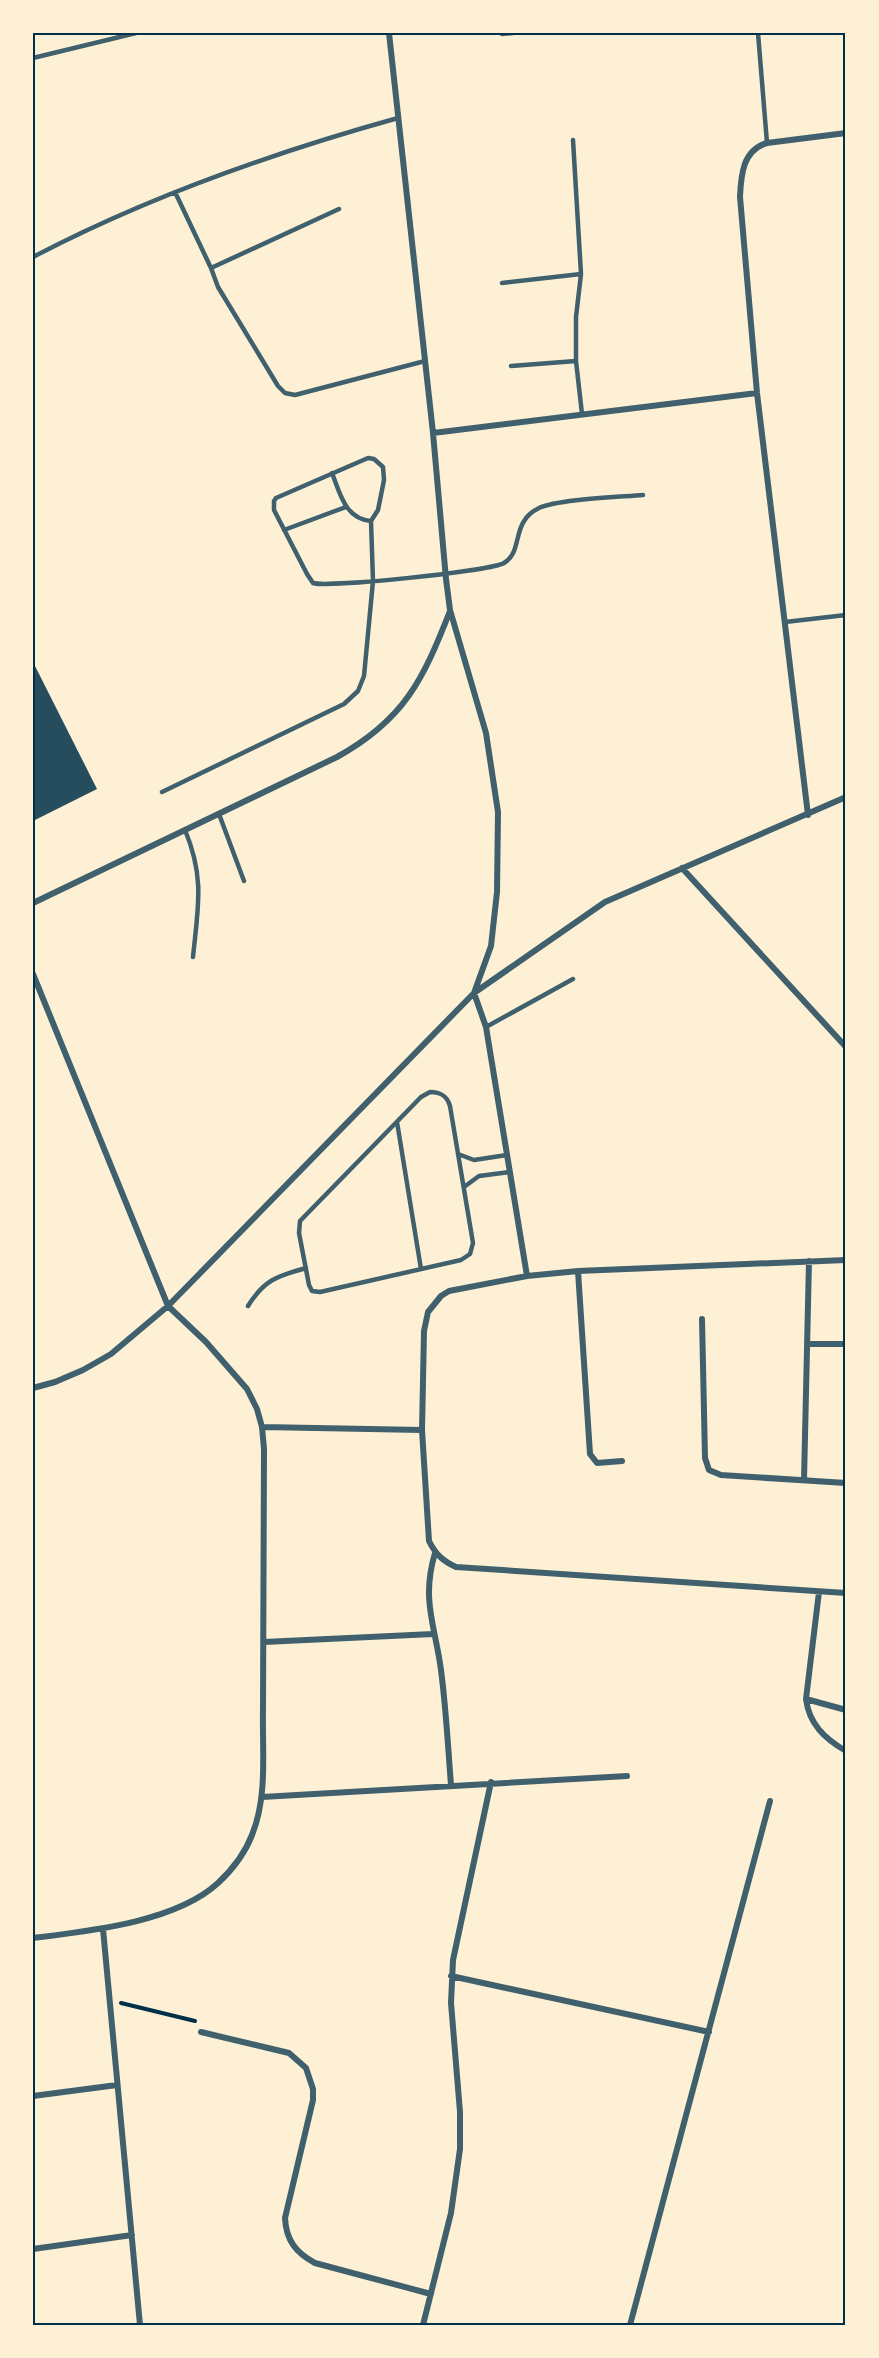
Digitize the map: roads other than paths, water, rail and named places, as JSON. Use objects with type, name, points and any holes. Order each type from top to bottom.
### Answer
[{"type":"street","points":[[389,33],[450,610],[486,733],[498,812],[497,892],[491,946],[474,993],[486,1027],[527,1276]]},
{"type":"street","points":[[808,815],[757,393],[740,196],[741,176],[747,159],[756,146],[767,142],[846,133]]},
{"type":"street","points":[[433,433],[757,393]]},
{"type":"street","points":[[33,903],[355,747],[388,720],[416,688],[426,670],[450,610]]},
{"type":"street","points":[[33,1388],[55,1382],[111,1354],[168,1306],[474,993],[605,902],[846,797]]},
{"type":"street","points":[[681,868],[846,1047]]},
{"type":"street","points":[[33,974],[168,1306],[234,1371],[248,1389],[257,1409],[262,1426],[264,1642],[262,1797],[252,1835],[238,1861],[218,1884],[193,1901],[165,1912],[103,1929],[33,1938]]},
{"type":"street","points":[[846,1260],[578,1271],[527,1276],[449,1291],[434,1302],[424,1321],[422,1430],[429,1541],[435,1553],[444,1562],[456,1567],[846,1593]]},
{"type":"street","points":[[804,1480],[809,1261]]},
{"type":"street","points":[[578,1271],[590,1454],[597,1463],[622,1461]]},
{"type":"street","points":[[702,1319],[705,1458],[709,1470],[721,1475],[846,1483]]},
{"type":"street","points":[[807,1344],[846,1344]]},
{"type":"street","points":[[262,1426],[422,1430]]},
{"type":"street","points":[[435,1553],[428,1588],[428,1610],[443,1683],[451,1785]]},
{"type":"street","points":[[819,1592],[806,1699],[807,1710],[814,1725],[846,1751]]},
{"type":"street","points":[[264,1642],[433,1634]]},
{"type":"street","points":[[806,1699],[846,1710]]},
{"type":"street","points":[[262,1797],[491,1782],[627,1776]]},
{"type":"street","points":[[423,2325],[451,2213],[460,2149],[460,2112],[451,2004],[451,1976],[491,1782]]},
{"type":"street","points":[[630,2325],[770,1801]]},
{"type":"street","points":[[103,1929],[140,2325]]},
{"type":"street","points":[[451,1976],[710,2032]]},
{"type":"street","points":[[201,2032],[289,2053],[298,2059],[311,2078],[313,2100],[285,2218],[288,2237],[299,2253],[315,2263],[431,2294]]},
{"type":"street","points":[[33,2096],[117,2085]]},
{"type":"street","points":[[33,2248],[132,2235]]},
{"type":"lane","points":[[33,58],[136,33]]},
{"type":"lane","points":[[502,34],[513,33]]},
{"type":"lane","points":[[758,33],[767,142]]},
{"type":"lane","points":[[33,257],[70,238],[175,192],[300,146],[398,118]]},
{"type":"lane","points":[[573,140],[581,274],[576,317],[576,361],[582,414]]},
{"type":"lane","points":[[175,192],[218,286],[278,386],[285,393],[295,395],[425,361]]},
{"type":"lane","points":[[211,268],[339,209]]},
{"type":"lane","points":[[502,283],[581,274]]},
{"type":"lane","points":[[511,366],[576,361]]},
{"type":"lane","points":[[162,792],[352,699],[362,684],[373,581],[370,521],[377,514],[384,480],[383,467],[379,462],[368,458],[280,496],[274,501],[274,510],[309,579],[313,583],[324,585],[373,581],[445,573],[502,564],[512,555],[524,520],[539,508],[557,503],[643,495]]},
{"type":"lane","points":[[332,473],[346,507],[356,518],[370,521]]},
{"type":"lane","points":[[284,530],[346,507]]},
{"type":"lane","points":[[785,622],[846,615]]},
{"type":"lane","points":[[219,814],[244,881]]},
{"type":"lane","points":[[185,830],[195,853],[199,878],[194,957]]},
{"type":"lane","points":[[486,1027],[573,979]]},
{"type":"lane","points":[[430,1092],[446,1097],[450,1106],[458,1154],[473,1243],[471,1254],[461,1260],[316,1292],[309,1285],[299,1233],[300,1221],[425,1094],[430,1092]]},
{"type":"lane","points":[[397,1122],[421,1269]]},
{"type":"lane","points":[[458,1154],[474,1160],[507,1155]]},
{"type":"lane","points":[[464,1187],[479,1176],[510,1172]]},
{"type":"lane","points":[[248,1306],[257,1291],[272,1279],[306,1268]]}]
